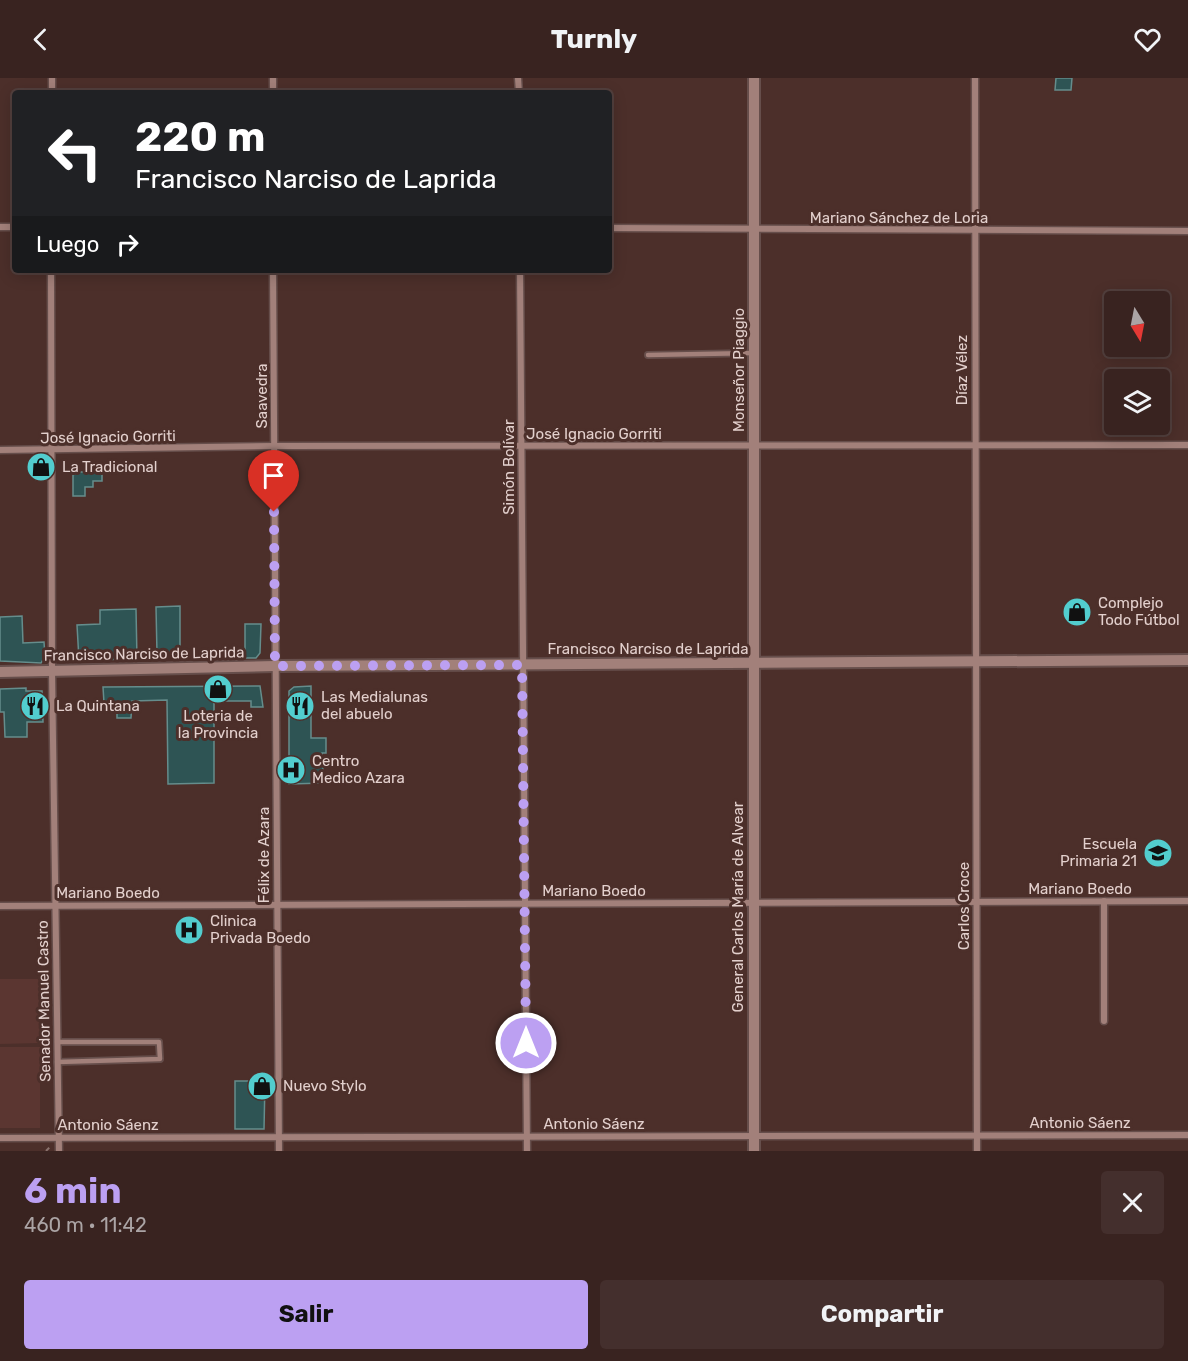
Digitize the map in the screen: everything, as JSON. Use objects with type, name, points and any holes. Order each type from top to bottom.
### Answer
[{"type":"street","name":"Monseñor Piaggio","points":[[753,663],[754,78]]},
{"type":"street","name":"Díaz Vélez","points":[[975,78],[976,661]]},
{"type":"street","name":"Mariano Sánchez de Loria","points":[[612,228],[1188,231]]},
{"type":"street","name":"Senador Manuel Castro","points":[[51,273],[54,905],[59,1151]]},
{"type":"street","name":"Saavedra","points":[[273,273],[275,666]]},
{"type":"street","name":"Simón Bolívar","points":[[520,273],[527,1151]]},
{"type":"street","name":"José Ignacio Gorriti","points":[[0,450],[274,446],[1188,445]]},
{"type":"street","name":"Francisco Narciso de Laprida","points":[[0,672],[275,666],[1188,660]]},
{"type":"street","name":"Carlos Croce","points":[[976,661],[977,1151]]},
{"type":"street","name":"General Carlos María de Alvear","points":[[753,663],[753,1151]]},
{"type":"street","name":"Félix de Azara","points":[[275,666],[279,1151]]},
{"type":"street","points":[[1104,901],[1104,1021]]},
{"type":"street","name":"Mariano Boedo","points":[[0,906],[1188,901]]},
{"type":"street","name":"Antonio Sáenz","points":[[0,1138],[1188,1135]]},
{"type":"lane","points":[[648,355],[754,353]]},
{"type":"lane","points":[[57,1042],[159,1042],[160,1059],[57,1062]]},
{"type":"shaded area","points":[[0,979],[41,979],[40,1043],[0,1044]]},
{"type":"shaded area","points":[[0,1047],[40,1047],[40,1128],[0,1128]]},
{"type":"building","points":[[1056,78],[1072,78],[1071,90],[1055,90]]},
{"type":"building","points":[[78,472],[102,472],[102,481],[93,481],[93,487],[85,487],[85,496],[73,496],[73,475]]},
{"type":"building","points":[[180,606],[180,654],[157,654],[156,607]]},
{"type":"building","points":[[136,609],[137,659],[79,660],[77,625],[100,624],[100,610]]},
{"type":"building","points":[[22,616],[23,643],[44,642],[45,656],[41,663],[0,661],[0,617]]},
{"type":"building","points":[[245,624],[261,624],[260,653],[256,658],[245,658]]},
{"type":"building","points":[[260,686],[263,707],[251,707],[251,701],[214,701],[214,783],[168,784],[167,700],[132,701],[131,718],[117,718],[117,703],[104,703],[103,687]]},
{"type":"building","points":[[311,686],[311,738],[326,738],[326,753],[322,753],[324,783],[289,784],[289,691],[294,687]]},
{"type":"building","points":[[26,688],[26,691],[42,691],[43,722],[27,722],[27,737],[5,737],[4,712],[0,712],[0,689]]},
{"type":"building","points":[[235,1081],[265,1081],[264,1129],[235,1129]]},
{"type":"place","name":"La Tradicional","points":[[41,467]]},
{"type":"place","name":"Complejo Todo Fútbol","points":[[1077,612]]},
{"type":"place","name":"Loteria de la Provincia","points":[[218,689]]},
{"type":"place","name":"La Quintana","points":[[35,706]]},
{"type":"place","name":"Las Medialunas del abuelo","points":[[300,706]]},
{"type":"place","name":"Centro Medico Azara","points":[[291,770]]},
{"type":"place","name":"Escuela Primaria 21","points":[[1158,853]]},
{"type":"place","name":"Clinica Privada Boedo","points":[[189,930]]},
{"type":"place","name":"Nuevo Stylo","points":[[262,1086]]},
{"type":"route","points":[[274,512],[275,666],[522,665],[526,1043]]}]
